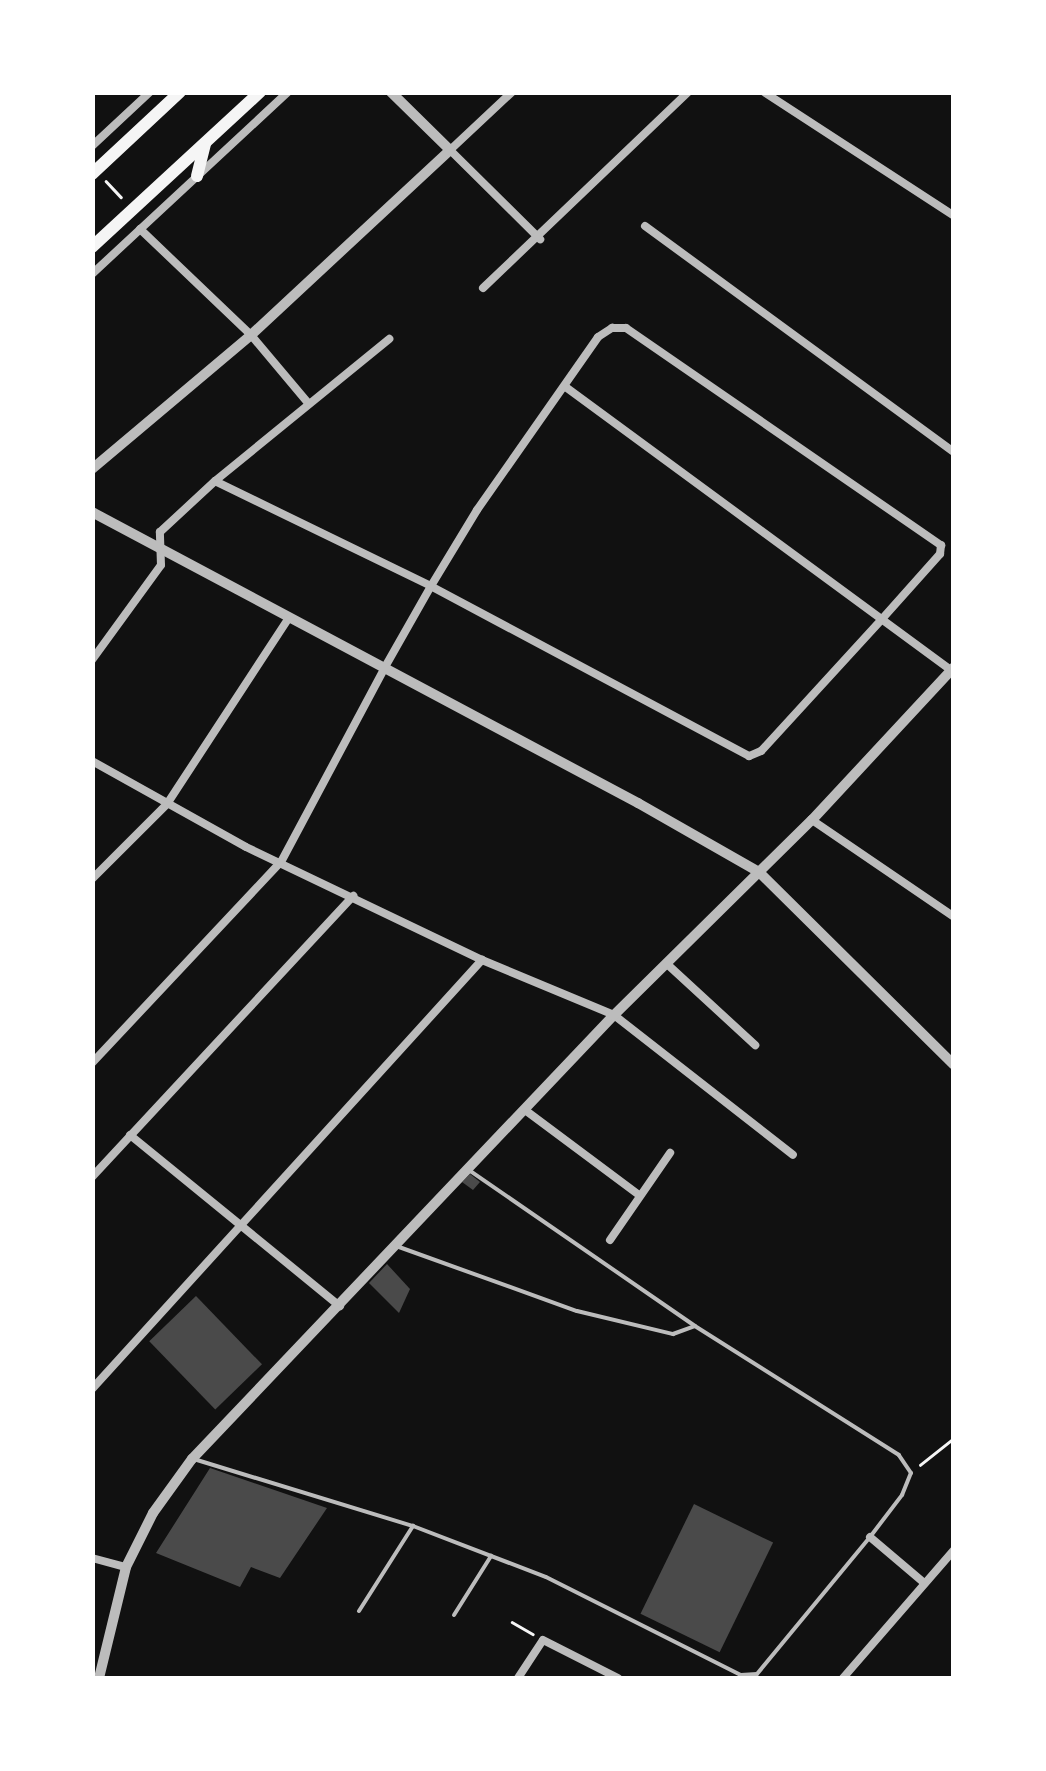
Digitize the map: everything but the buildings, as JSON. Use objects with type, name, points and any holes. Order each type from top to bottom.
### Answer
[{"type":"main road","points":[[94,172],[180,92]]},
{"type":"main road","points":[[92,248],[260,92]]},
{"type":"main road","points":[[198,176],[206,142]]},
{"type":"street","points":[[92,146],[150,92]]},
{"type":"street","points":[[92,274],[288,92]]},
{"type":"street","points":[[391,92],[540,238]]},
{"type":"street","points":[[92,468],[251,334],[512,92]]},
{"type":"street","points":[[483,288],[540,238],[688,92]]},
{"type":"street","points":[[764,92],[954,216]]},
{"type":"street","points":[[644,226],[954,452]]},
{"type":"street","points":[[140,229],[251,334],[308,403]]},
{"type":"street","points":[[92,1064],[281,862],[385,667],[431,586],[477,510],[567,388],[598,337],[612,328],[626,328],[938,539],[940,554],[760,751],[749,756],[431,586],[214,481]]},
{"type":"street","points":[[92,660],[160,564],[160,532],[214,481],[389,339]]},
{"type":"street","points":[[99,1678],[126,1566],[153,1513],[192,1459],[398,1247],[614,1015],[812,820],[952,669],[567,388]]},
{"type":"street","points":[[92,512],[759,872],[954,1065]]},
{"type":"street","points":[[92,879],[167,804],[288,618]]},
{"type":"street","points":[[92,761],[167,804],[482,960],[614,1015],[794,1154]]},
{"type":"street","points":[[812,820],[954,917]]},
{"type":"street","points":[[92,1176],[353,896]]},
{"type":"street","points":[[92,1390],[482,960]]},
{"type":"street","points":[[666,964],[755,1045]]},
{"type":"street","points":[[526,1110],[639,1195]]},
{"type":"street","points":[[130,1136],[340,1306]]},
{"type":"street","points":[[610,1240],[670,1153]]},
{"type":"street","points":[[870,1537],[923,1582]]},
{"type":"street","points":[[842,1678],[954,1550]]},
{"type":"street","points":[[92,1558],[126,1566]]},
{"type":"street","points":[[518,1678],[543,1640],[618,1678]]},
{"type":"lane","points":[[192,1459],[413,1526],[546,1577],[749,1676],[757,1674],[870,1537],[902,1495],[911,1473],[899,1455],[695,1326],[469,1170]]},
{"type":"lane","points":[[398,1247],[577,1311],[672,1334],[695,1326]]},
{"type":"lane","points":[[359,1612],[413,1526]]},
{"type":"lane","points":[[454,1615],[491,1556]]},
{"type":"path","points":[[94,172],[133,210]]},
{"type":"path","points":[[911,1473],[954,1438]]},
{"type":"path","points":[[512,1622],[543,1640]]}]
